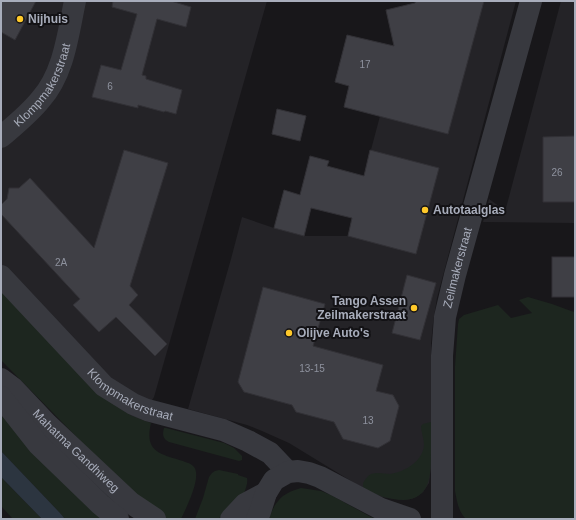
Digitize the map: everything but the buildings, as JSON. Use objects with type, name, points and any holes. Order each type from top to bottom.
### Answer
[{"type":"street","name":"Klompmakerstraat","points":[[1,137],[42,99],[56,77],[68,39],[75,1]]},
{"type":"street","name":"Zeilmakerstraat","points":[[442,519],[442,356],[445,317],[455,275],[531,1]]},
{"type":"street","name":"Klompmakerstraat","points":[[1,276],[104,386],[133,404],[147,410],[223,430],[248,441],[270,454],[288,472]]},
{"type":"street","name":"Mahatma Gandhiweg","points":[[1,379],[13,388],[47,424],[131,503],[154,519]]},
{"type":"street","name":"Mahatma Gandhiweg","points":[[1,397],[38,444],[100,504],[118,519]]},
{"type":"street","points":[[257,519],[266,493],[274,480],[288,472],[298,470],[320,477],[381,509],[410,519]]},
{"type":"street","points":[[231,519],[245,504],[266,493]]},
{"type":"shaded area","points":[[1,1],[267,1],[154,397],[130,436],[1,312]]},
{"type":"shaded area","points":[[416,1],[516,1],[437,298],[431,344],[431,467],[429,483],[423,492],[416,497],[402,500],[382,497],[356,484],[289,443],[262,431],[247,425],[188,409],[242,217],[304,236],[348,236],[380,116]]},
{"type":"shaded area","points":[[561,1],[575,1],[575,223],[483,222],[489,199],[503,209],[506,208]]},
{"type":"shaded area","points":[[1,291],[113,404],[132,416],[151,423],[149,433],[150,440],[152,446],[156,450],[161,454],[189,463],[194,467],[196,472],[195,485],[181,519],[165,519],[119,480],[1,360]]},
{"type":"shaded area","points":[[528,297],[575,312],[575,519],[466,519],[463,516],[457,502],[455,491],[455,366],[459,319],[464,315],[498,305],[511,318],[532,313],[519,300]]},
{"type":"shaded area","points":[[1,411],[108,519],[65,519],[1,451]]},
{"type":"shaded area","points":[[431,422],[430,476],[428,484],[420,495],[413,499],[393,499],[378,495],[363,488],[363,483],[371,474],[396,473],[402,471],[417,461],[423,451],[424,445],[421,426]]},
{"type":"shaded area","points":[[164,428],[224,443],[234,448],[242,456],[242,460],[239,461],[169,442],[165,440],[163,433]]},
{"type":"shaded area","points":[[219,470],[238,474],[247,478],[244,493],[232,508],[220,518],[195,519],[209,477],[212,473]]},
{"type":"shaded area","points":[[1,477],[42,519],[13,519],[1,506]]},
{"type":"shaded area","points":[[301,488],[321,491],[331,495],[371,517],[378,519],[269,519],[274,507],[284,495]]},
{"type":"water","points":[[1,451],[65,519],[42,519],[1,477]]},
{"type":"place","name":"Nijhuis","points":[[20,19]]},
{"type":"place","name":"Autotaalglas","points":[[425,210]]},
{"type":"place","name":"Tango Assen Zeilmakerstraat","points":[[414,308]]},
{"type":"place","name":"Olijve Auto's","points":[[289,333]]}]
